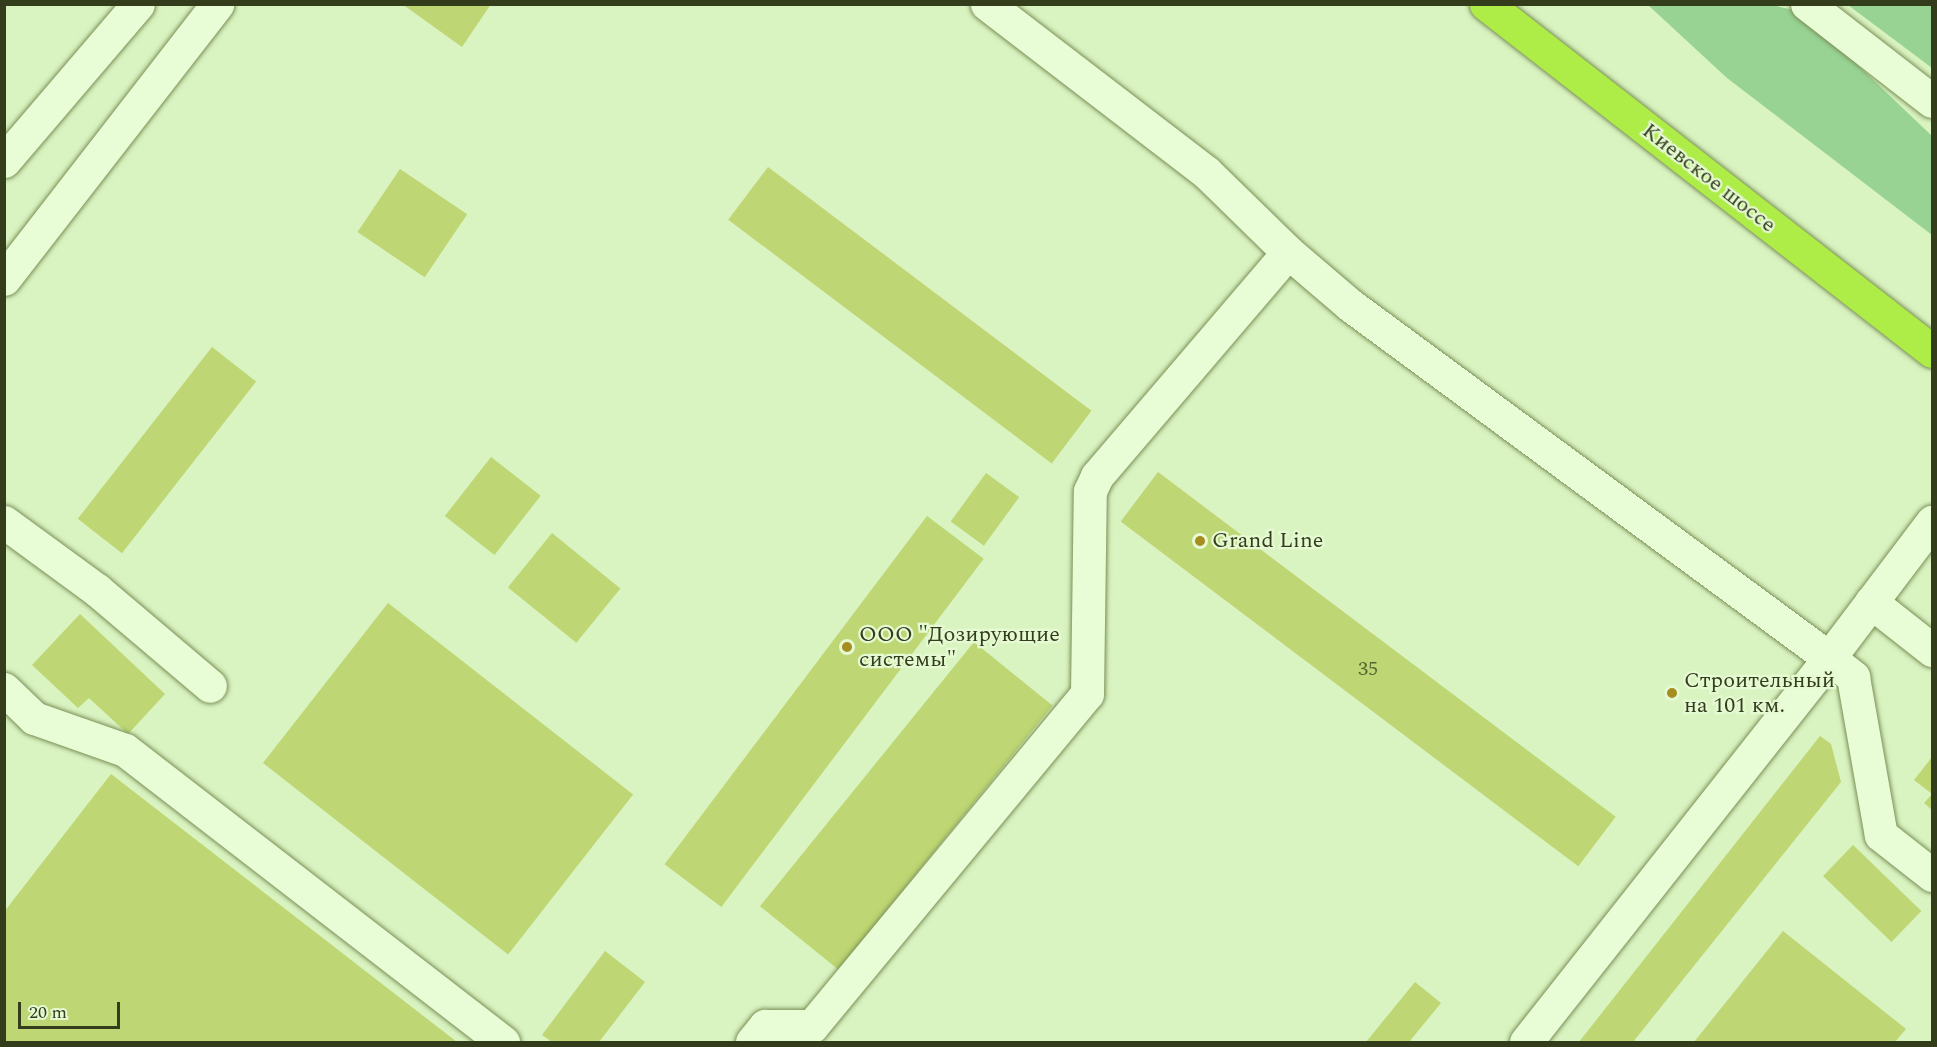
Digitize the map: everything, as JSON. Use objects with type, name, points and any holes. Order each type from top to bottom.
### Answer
[{"type":"highway","name":"Киевское шоссе","points":[[1486,4],[1932,351]]},
{"type":"street","points":[[4,161],[138,4]]},
{"type":"street","points":[[4,279],[217,4]]},
{"type":"street","points":[[987,4],[1206,172],[1288,252],[1350,305],[1853,677],[1881,835],[1932,875]]},
{"type":"street","points":[[1807,4],[1932,101]]},
{"type":"street","points":[[752,1042],[765,1026],[812,1026],[1087,694],[1090,491],[1097,476],[1288,252]]},
{"type":"street","points":[[4,522],[96,591],[210,686]]},
{"type":"street","points":[[1526,1042],[1829,658],[1932,522]]},
{"type":"street","points":[[1871,602],[1932,650]]},
{"type":"street","points":[[4,689],[34,718],[125,750],[503,1042]]},
{"type":"green space","points":[[1648,5],[1772,5],[1802,12],[1932,136],[1932,235],[1727,78]]},
{"type":"green space","points":[[1848,5],[1932,5],[1932,68]]},
{"type":"building","points":[[402,4],[491,4],[462,47]]},
{"type":"building","points":[[768,167],[1091,411],[1052,463],[728,220]]},
{"type":"building","points":[[400,169],[467,214],[425,277],[358,232]]},
{"type":"building","points":[[212,347],[256,381],[122,553],[78,519]]},
{"type":"building","points":[[491,457],[541,496],[494,555],[445,516]]},
{"type":"building","points":[[1158,472],[1616,817],[1578,866],[1121,522]]},
{"type":"building","points":[[986,473],[1019,497],[984,546],[951,522]]},
{"type":"building","points":[[927,516],[984,559],[721,907],[665,864]]},
{"type":"building","points":[[552,533],[620,588],[576,643],[508,587]]},
{"type":"building","points":[[388,603],[633,794],[508,954],[263,763]]},
{"type":"building","points":[[80,614],[165,694],[128,734],[89,698],[78,708],[32,665]]},
{"type":"building","points":[[974,642],[1052,706],[839,970],[760,906]]},
{"type":"building","points":[[1820,736],[1831,744],[1841,782],[1633,1042],[1579,1042]]},
{"type":"building","points":[[1932,757],[1932,794],[1914,780]]},
{"type":"building","points":[[111,774],[457,1042],[4,1042],[4,912]]},
{"type":"building","points":[[1932,794],[1932,810],[1924,803]]},
{"type":"building","points":[[1853,845],[1921,911],[1891,942],[1823,876]]},
{"type":"building","points":[[1783,931],[1906,1029],[1895,1042],[1694,1042]]},
{"type":"building","points":[[605,951],[645,982],[599,1042],[552,1042],[542,1035]]},
{"type":"building","points":[[1415,982],[1441,1003],[1409,1042],[1366,1042]]},
{"type":"place","name":"Grand Line","points":[[1200,541]]},
{"type":"place","name":"ООО \"Дозирующие системы\"","points":[[847,647]]},
{"type":"place","name":"Строительный на 101 км.","points":[[1672,693]]}]
